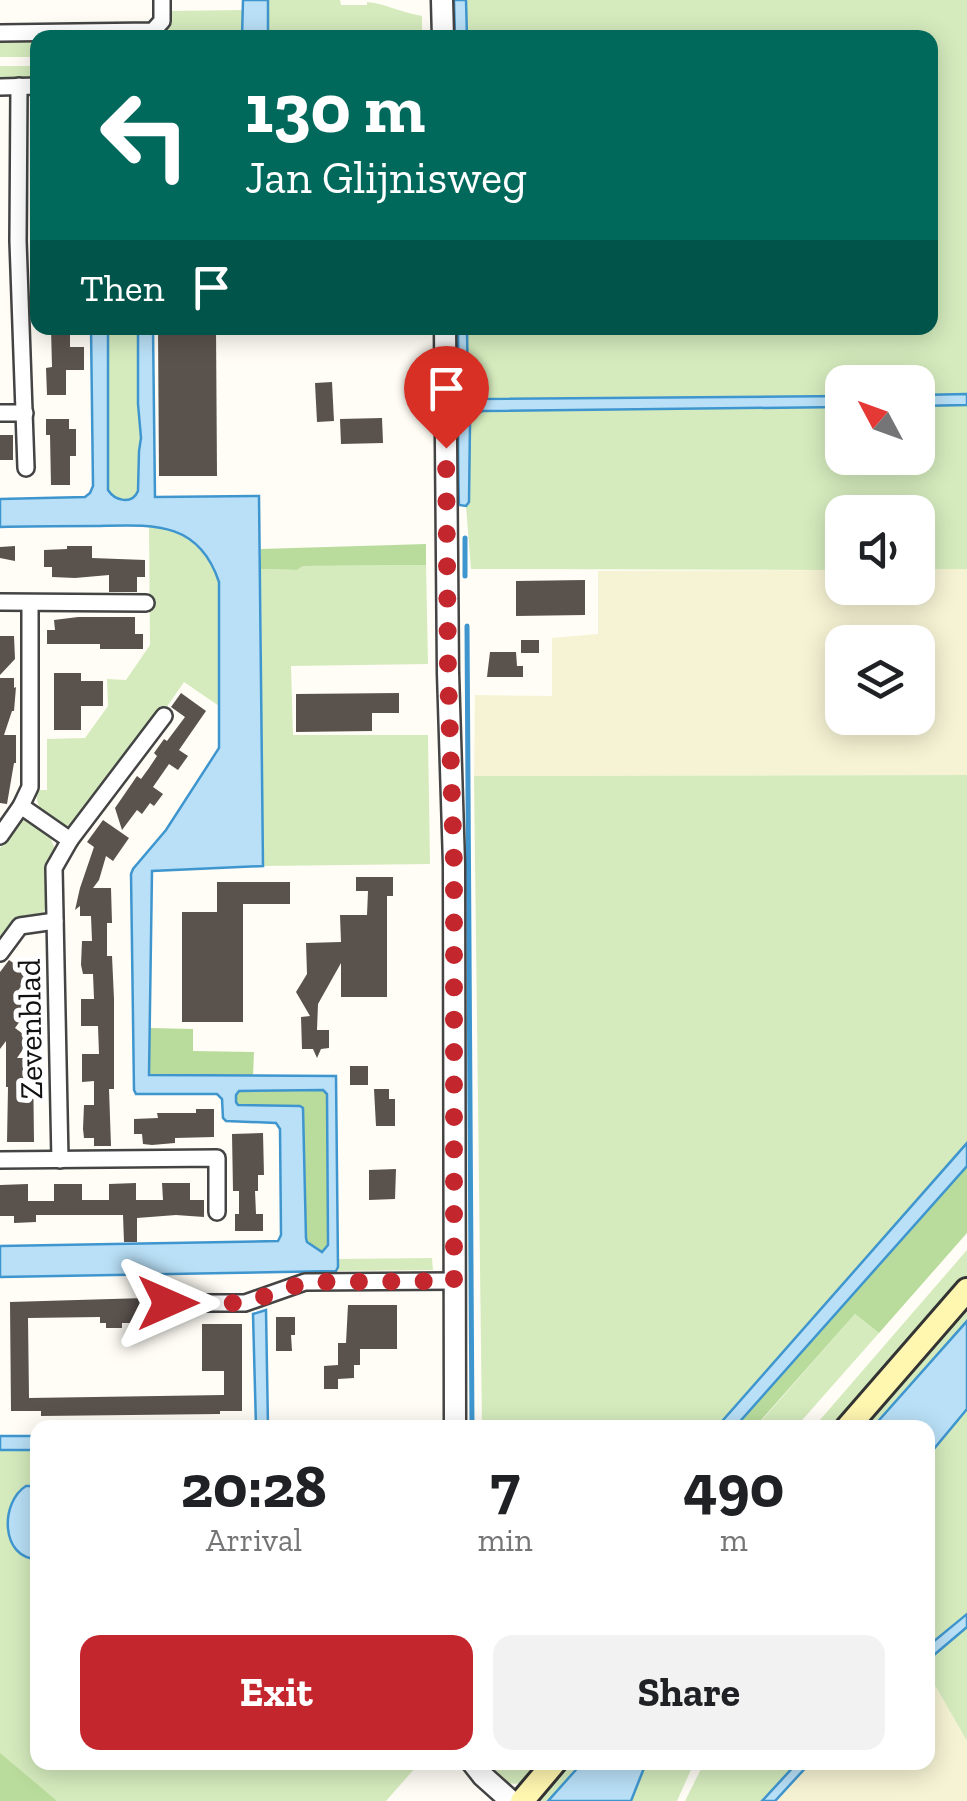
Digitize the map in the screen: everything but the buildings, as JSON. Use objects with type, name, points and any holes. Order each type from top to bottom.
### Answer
[{"type":"main road","points":[[854,1420],[967,1290]]},
{"type":"main road","points":[[522,1801],[548,1770]]},
{"type":"street","points":[[154,30],[162,21],[162,0]]},
{"type":"street","points":[[442,0],[443,30]]},
{"type":"street","points":[[0,33],[30,33]]},
{"type":"street","points":[[0,86],[30,86]]},
{"type":"street","points":[[20,86],[18,241],[26,468]]},
{"type":"street","points":[[0,241],[18,241]]},
{"type":"street","points":[[446,335],[448,673],[454,864],[455,1420]]},
{"type":"street","points":[[0,413],[24,413]]},
{"type":"street","points":[[0,602],[146,602]]},
{"type":"street","points":[[0,836],[30,788],[30,603]]},
{"type":"street","name":"Zevenblad","points":[[60,1160],[54,868],[70,840],[164,716]]},
{"type":"street","points":[[21,806],[70,840]]},
{"type":"street","points":[[0,953],[20,926],[54,920]]},
{"type":"street","points":[[0,1160],[217,1158],[217,1212]]},
{"type":"street","points":[[154,1324],[155,1309],[164,1303],[245,1303],[306,1282],[454,1281]]},
{"type":"street","points":[[478,1770],[511,1801]]},
{"type":"shaded area","points":[[935,569],[967,569],[967,775],[474,776],[475,695],[552,696],[552,638],[598,634],[598,571],[825,570],[825,605],[935,605]]},
{"type":"shaded area","points":[[935,1685],[967,1741],[967,1801],[775,1801],[804,1770],[935,1770]]},
{"type":"green space","points":[[268,0],[340,0],[341,5],[367,2],[422,16],[422,30],[268,30]]},
{"type":"green space","points":[[466,0],[967,0],[967,394],[935,395],[935,365],[825,365],[825,396],[474,399],[468,395],[467,335],[938,335],[938,30],[467,30]]},
{"type":"green space","points":[[243,10],[242,30],[164,30],[167,11]]},
{"type":"green space","points":[[0,39],[30,39],[30,57],[0,57]]},
{"type":"green space","points":[[0,66],[30,66],[30,78],[0,79]]},
{"type":"green space","points":[[108,335],[138,335],[138,491],[126,500],[115,499],[108,490]]},
{"type":"green space","points":[[967,405],[967,569],[935,569],[935,495],[825,495],[825,570],[471,569],[466,506],[470,423],[483,411],[825,407],[825,475],[935,475],[935,406]]},
{"type":"green space","points":[[149,525],[174,531],[193,542],[208,558],[219,581],[219,706],[184,682],[78,823],[62,827],[38,803],[37,790],[47,790],[47,739],[85,738],[108,706],[107,679],[126,680],[150,645]]},
{"type":"green space","points":[[426,544],[426,565],[261,569],[261,549]]},
{"type":"green space","points":[[426,565],[428,664],[291,666],[293,735],[428,735],[430,864],[263,866],[261,569]]},
{"type":"green space","points":[[967,775],[967,1143],[723,1420],[482,1420],[474,776]]},
{"type":"green space","points":[[24,814],[48,832],[55,849],[47,862],[48,901],[42,916],[17,920],[0,939],[0,848]]},
{"type":"green space","points":[[150,1028],[193,1029],[193,1051],[254,1052],[253,1076],[149,1075]]},
{"type":"green space","points":[[324,1090],[328,1245],[322,1252],[306,1238],[303,1108],[238,1105],[236,1095],[239,1091]]},
{"type":"green space","points":[[967,1166],[967,1233],[879,1333],[855,1314],[761,1420],[742,1420]]},
{"type":"green space","points":[[967,1250],[967,1276],[841,1420],[820,1420]]},
{"type":"green space","points":[[432,1258],[433,1270],[336,1271],[338,1259]]},
{"type":"green space","points":[[967,1299],[967,1321],[879,1420],[862,1420]]},
{"type":"green space","points":[[855,1314],[879,1333],[802,1420],[762,1420]]},
{"type":"green space","points":[[967,1409],[967,1614],[935,1640],[935,1448]]},
{"type":"green space","points":[[0,1438],[30,1438],[30,1770],[413,1770],[386,1801],[0,1801]]},
{"type":"green space","points":[[967,1627],[967,1741],[935,1685],[935,1654]]},
{"type":"green space","points":[[0,1753],[57,1801],[0,1801]]},
{"type":"green space","points":[[495,1770],[536,1770],[514,1784],[491,1773]]},
{"type":"green space","points":[[557,1770],[576,1770],[548,1801],[530,1801]]},
{"type":"green space","points":[[643,1770],[691,1770],[677,1801],[631,1801]]},
{"type":"green space","points":[[700,1770],[791,1770],[762,1801],[685,1801]]},
{"type":"water","points":[[243,0],[268,0],[268,30],[242,30]]},
{"type":"water","points":[[454,0],[466,0],[467,30],[455,30]]},
{"type":"water","points":[[91,335],[108,335],[108,490],[123,500],[138,491],[138,335],[153,335],[155,497],[259,496],[263,866],[152,871],[149,1075],[336,1076],[336,1271],[0,1277],[0,1246],[278,1241],[281,1235],[280,1129],[276,1123],[226,1121],[222,1099],[217,1094],[136,1094],[134,1090],[131,874],[166,830],[219,748],[219,582],[210,561],[198,547],[170,530],[135,525],[0,527],[0,499],[85,497],[90,493]],"holes":[[[323,1090],[327,1094],[328,1245],[322,1252],[306,1238],[303,1108],[238,1105],[239,1091]]]},
{"type":"water","points":[[458,335],[467,335],[468,395],[474,399],[825,396],[825,407],[483,411],[470,423],[466,506],[459,505]]},
{"type":"water","points":[[967,394],[967,405],[935,406],[935,395]]},
{"type":"water","points":[[967,1143],[967,1166],[741,1420],[723,1420]]},
{"type":"water","points":[[266,1310],[268,1420],[256,1420],[253,1314]]},
{"type":"water","points":[[967,1321],[967,1409],[935,1448],[935,1420],[879,1420]]},
{"type":"water","points":[[0,1436],[30,1436],[30,1450],[0,1450]]},
{"type":"water","points":[[30,1486],[30,1558],[16,1550],[8,1528],[8,1516],[17,1494]]},
{"type":"water","points":[[967,1614],[967,1627],[935,1654],[935,1640]]},
{"type":"water","points":[[575,1770],[643,1770],[631,1801],[548,1801]]},
{"type":"water","points":[[791,1770],[804,1770],[775,1801],[762,1801]]},
{"type":"waterway","points":[[465,538],[465,576]]},
{"type":"waterway","points":[[467,626],[472,1420]]},
{"type":"route","points":[[168,1303],[245,1303],[306,1282],[454,1281],[454,864],[446,448]]}]
